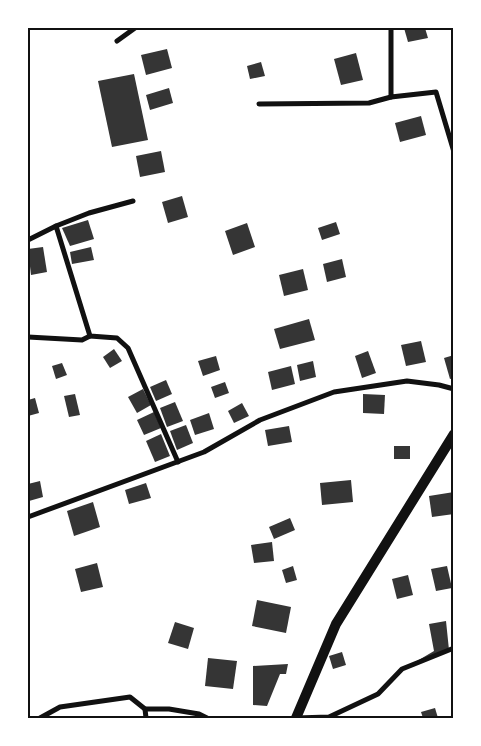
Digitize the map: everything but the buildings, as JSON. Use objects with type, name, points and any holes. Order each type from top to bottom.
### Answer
[{"type":"main road","points":[[296,718],[336,624],[454,434]]},
{"type":"street","points":[[117,41],[135,28]]},
{"type":"street","points":[[391,28],[391,97]]},
{"type":"street","points":[[258,104],[369,103],[391,97],[436,92],[454,152]]},
{"type":"street","points":[[28,240],[88,213],[133,201]]},
{"type":"street","points":[[56,226],[90,336]]},
{"type":"street","points":[[28,337],[82,340],[90,336],[117,338],[128,348],[178,462]]},
{"type":"street","points":[[28,517],[204,452],[260,420],[334,392],[407,381],[439,384],[454,389]]},
{"type":"street","points":[[296,718],[329,717],[378,694],[402,669],[454,648]]},
{"type":"street","points":[[40,718],[60,707],[130,698],[145,709],[168,709],[199,714],[207,718]]},
{"type":"street","points":[[145,709],[146,718]]}]
